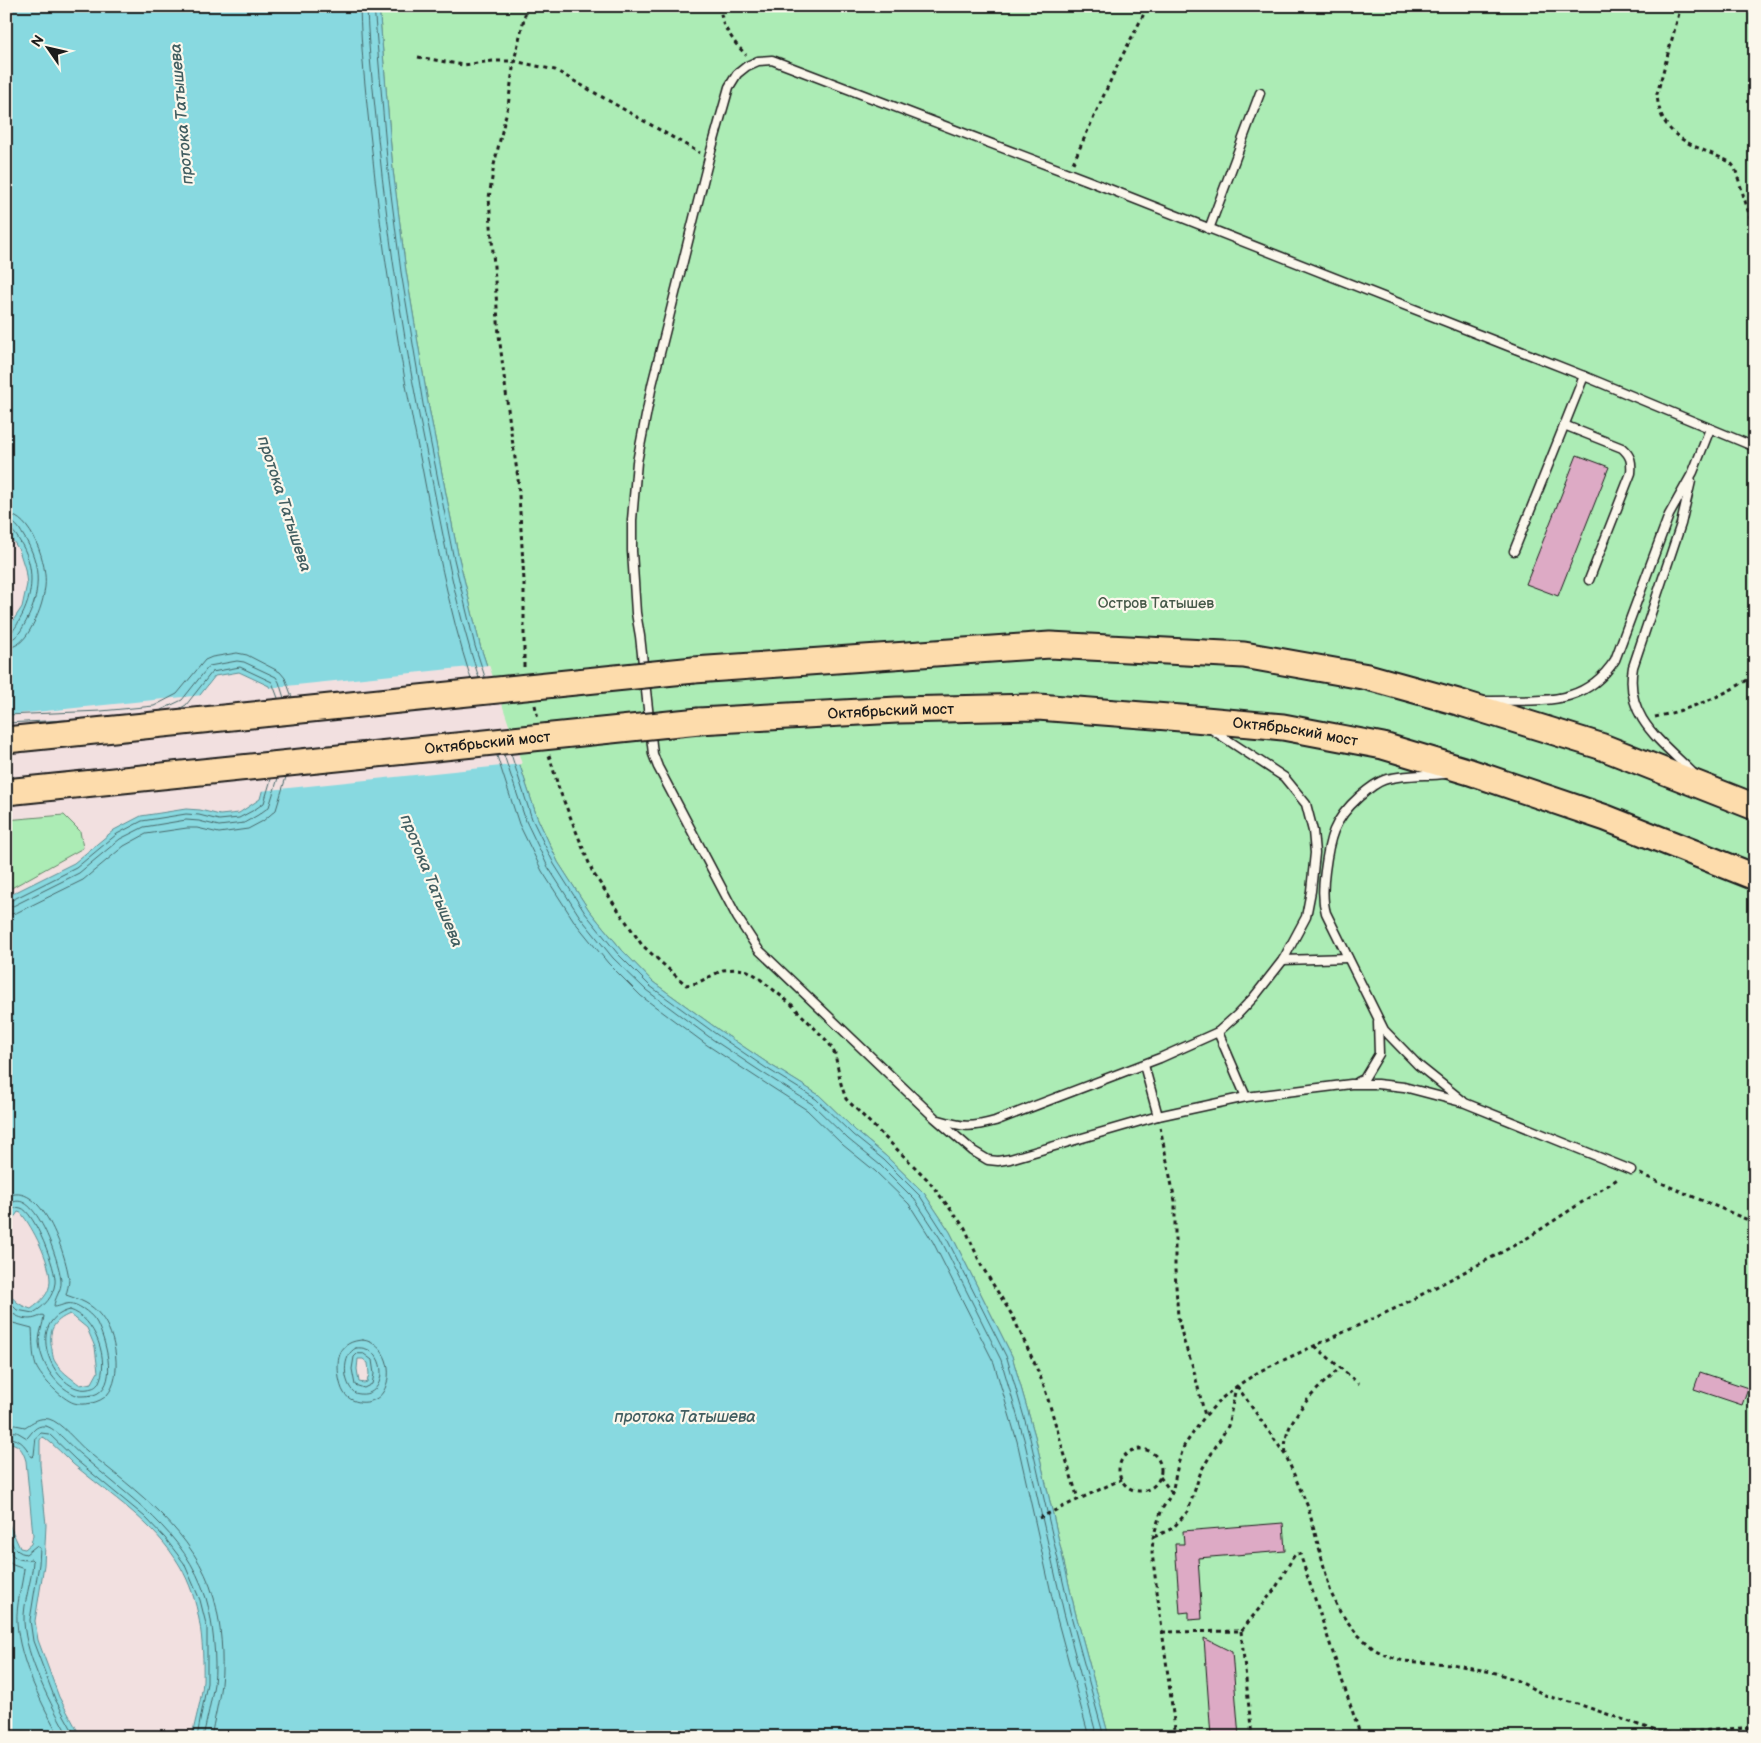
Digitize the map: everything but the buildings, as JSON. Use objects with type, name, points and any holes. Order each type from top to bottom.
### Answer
[{"type":"main road","points":[[6,740],[694,670],[1050,645],[1244,655],[1368,677],[1458,702],[1600,746],[1755,807]]},
{"type":"main road","name":"Октябрьский мост","points":[[6,792],[699,721],[897,710],[1038,707],[1194,718],[1283,727],[1383,746],[1470,772],[1606,818],[1755,877]]},
{"type":"lane","points":[[1631,1170],[1465,1103],[1404,1087],[1377,1084],[1351,1084],[1246,1096],[1158,1116],[1010,1159],[988,1160],[977,1155],[935,1118],[758,949],[737,917],[658,767],[652,754],[636,613],[632,551],[637,462],[652,385],[709,158],[729,87],[737,74],[753,63],[772,60],[1069,173],[1584,376],[1755,447]]},
{"type":"lane","points":[[1209,229],[1260,93]]},
{"type":"lane","points":[[1514,551],[1584,376]]},
{"type":"lane","points":[[1564,425],[1622,448],[1629,454],[1632,463],[1631,473],[1589,580]]},
{"type":"lane","points":[[1458,702],[1562,698],[1586,690],[1602,678],[1615,660],[1669,515],[1693,472],[1710,429]]},
{"type":"lane","points":[[1693,472],[1681,524],[1633,667],[1631,687],[1634,703],[1647,725],[1706,787]]},
{"type":"lane","points":[[935,1118],[958,1126],[976,1126],[995,1121],[1184,1048],[1218,1032],[1237,1015],[1254,997],[1282,960],[1306,917],[1311,891],[1315,853],[1313,831],[1306,804],[1284,777],[1194,718]]},
{"type":"lane","points":[[1465,1103],[1418,1065],[1391,1038],[1378,1021],[1326,913],[1323,901],[1323,885],[1328,846],[1336,822],[1355,800],[1383,781],[1470,772]]},
{"type":"lane","points":[[1282,960],[1348,958]]},
{"type":"lane","points":[[1351,1084],[1364,1080],[1379,1054],[1378,1021]]},
{"type":"lane","points":[[1218,1032],[1246,1096]]},
{"type":"lane","points":[[1144,1065],[1158,1116]]},
{"type":"path","points":[[514,61],[527,6]]},
{"type":"path","points":[[719,6],[724,26],[736,44],[753,63]]},
{"type":"path","points":[[1069,173],[1118,64],[1148,6]]},
{"type":"path","points":[[1681,6],[1656,94],[1658,106],[1663,120],[1670,130],[1686,143],[1730,162],[1735,168],[1750,217],[1755,224]]},
{"type":"path","points":[[418,57],[463,65],[492,60],[514,61],[555,70],[709,158]]},
{"type":"path","points":[[1650,718],[1680,712],[1714,699],[1755,675]]},
{"type":"path","points":[[1158,1116],[1175,1201],[1175,1270],[1178,1317],[1205,1416]]},
{"type":"path","points":[[1176,1737],[1153,1570],[1153,1538],[1159,1516],[1172,1493],[1184,1446],[1205,1416],[1221,1399],[1236,1386],[1260,1371],[1396,1308],[1504,1252],[1631,1170],[1755,1223]]},
{"type":"path","points":[[1315,1346],[1359,1384]]},
{"type":"path","points":[[1286,1456],[1284,1443],[1292,1423],[1305,1402],[1340,1368]]},
{"type":"path","points":[[1236,1386],[1286,1456],[1308,1507],[1334,1599],[1349,1625],[1374,1649],[1404,1661],[1452,1664],[1496,1672],[1547,1696],[1581,1705],[1656,1731],[1674,1733],[1754,1727]]},
{"type":"path","points":[[1153,1538],[1173,1528],[1188,1511],[1201,1472],[1228,1426],[1236,1386]]},
{"type":"path","points":[[1147,1450],[1154,1454],[1159,1461],[1160,1477],[1156,1484],[1149,1488],[1133,1489],[1126,1485],[1122,1478],[1119,1471],[1121,1463],[1131,1451],[1147,1450]]},
{"type":"path","points":[[1160,1477],[1172,1493]]},
{"type":"path","points":[[1039,1518],[1122,1478]]},
{"type":"path","points":[[1252,1737],[1241,1631],[1275,1589],[1295,1554],[1300,1554],[1361,1737]]},
{"type":"path","points":[[1162,1632],[1241,1631]]},
{"type":"path","points":[[1746,1737],[1754,1727]]},
{"type":"green space","name":"Остров Татышев","points":[[379,6],[1755,6],[1755,1737],[1109,1737],[1075,1611],[1035,1436],[1012,1356],[950,1232],[924,1193],[819,1095],[719,1030],[653,982],[622,950],[589,910],[558,862],[537,817],[480,645],[458,554],[428,403],[406,271],[393,170]]},
{"type":"green space","points":[[64,815],[80,831],[83,848],[6,891],[6,820]]},
{"type":"water","name":"протока Татышева","points":[[6,6],[379,6],[393,170],[406,271],[428,403],[458,554],[480,645],[537,817],[558,862],[589,910],[622,950],[653,982],[719,1030],[819,1095],[924,1193],[950,1232],[1012,1356],[1035,1436],[1075,1611],[1109,1737],[192,1737],[203,1681],[203,1651],[196,1607],[187,1579],[170,1551],[145,1523],[42,1437],[40,1440],[40,1465],[46,1525],[44,1565],[35,1621],[38,1640],[59,1697],[81,1737],[6,1737],[6,1514],[20,1548],[25,1549],[31,1544],[33,1535],[26,1461],[17,1445],[6,1443],[6,1286],[10,1295],[16,1301],[22,1306],[31,1309],[44,1297],[50,1281],[47,1264],[40,1245],[21,1213],[18,1212],[13,1219],[6,1251],[6,897],[74,863],[114,830],[141,816],[186,809],[220,815],[239,813],[260,799],[281,723],[269,686],[239,672],[215,676],[189,709],[6,734],[6,631],[22,607],[27,584],[19,550],[6,530]],"holes":[[[70,1314],[87,1328],[95,1347],[98,1372],[92,1383],[80,1385],[62,1371],[54,1360],[51,1332],[59,1320]],[[358,1359],[363,1359],[368,1363],[369,1374],[367,1382],[364,1383],[359,1382]]]},
{"type":"pier","points":[[489,665],[522,764],[260,791],[279,723],[267,688]]},
{"type":"pier","points":[[203,695],[191,711],[6,737],[6,715]]}]
